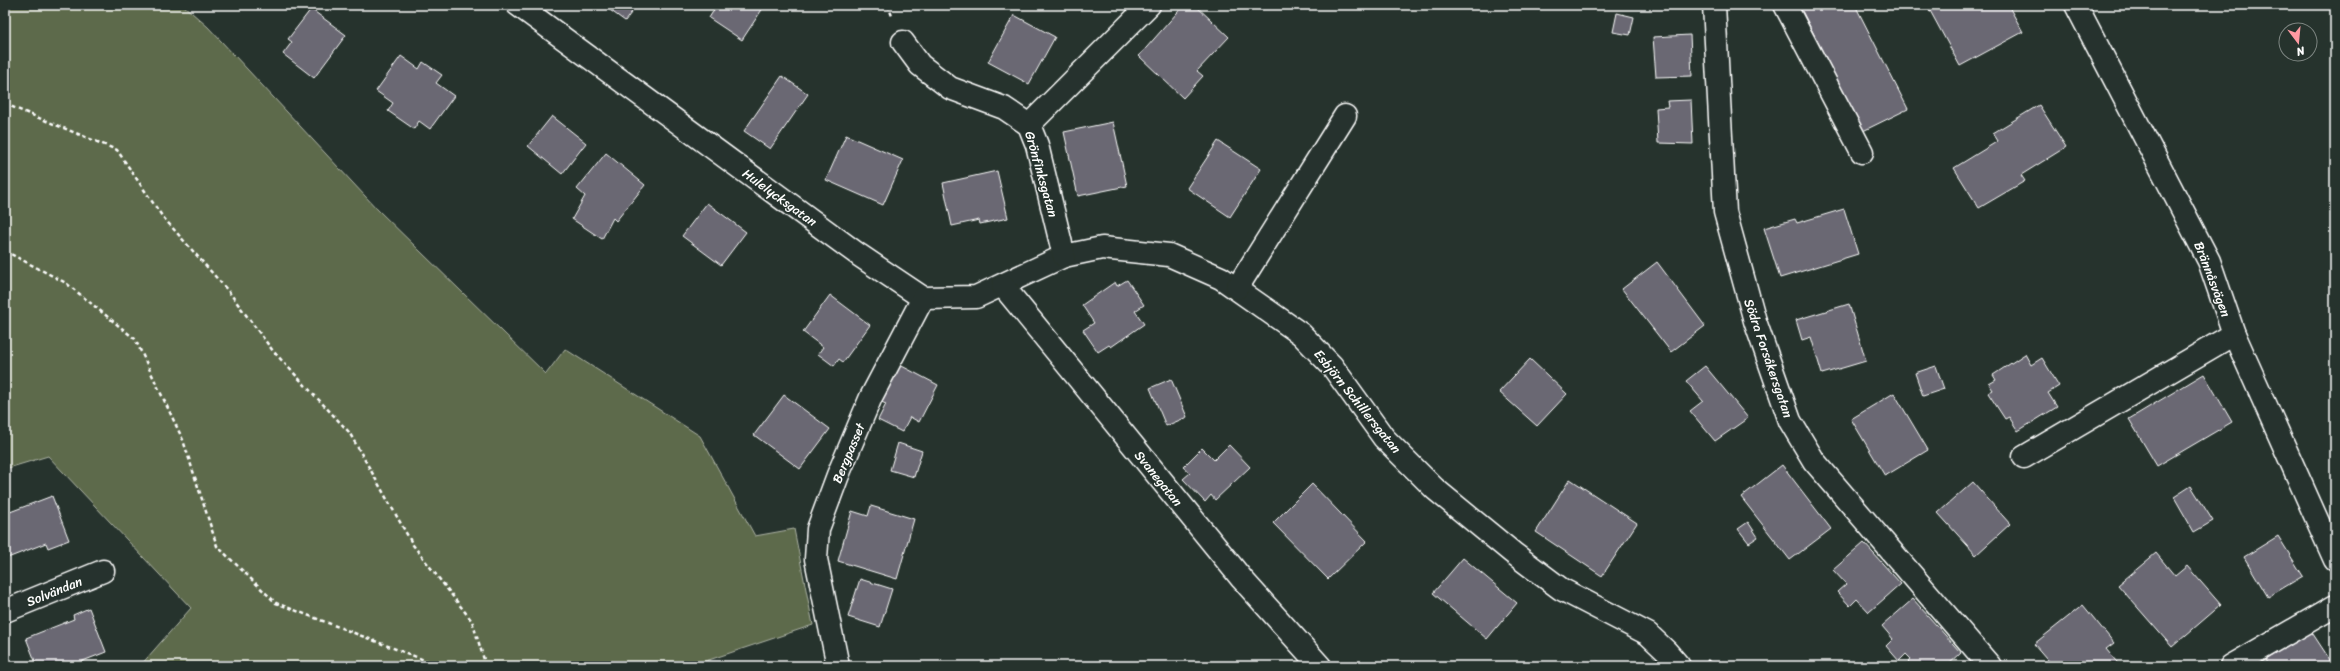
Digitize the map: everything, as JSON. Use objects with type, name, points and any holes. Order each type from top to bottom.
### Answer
[{"type":"street","name":"Hulelycksgatan","points":[[518,5],[860,255],[923,298]]},
{"type":"street","points":[[1029,125],[1149,5]]},
{"type":"street","name":"Södra Forsåkersgatan","points":[[1714,5],[1725,212],[1755,321],[1790,421],[1814,461],[1990,666]]},
{"type":"street","points":[[1785,5],[1862,152]]},
{"type":"street","name":"Brännåsvägen","points":[[2076,5],[2209,261],[2234,334],[2335,560]]},
{"type":"street","name":"Grönfinksgatan","points":[[903,42],[920,65],[950,88],[1004,108],[1029,125],[1037,145],[1064,256]]},
{"type":"street","points":[[1245,294],[1345,116]]},
{"type":"street","name":"Esbjörn Schillersgatan","points":[[1064,256],[1102,248],[1169,255],[1221,278],[1245,294],[1301,334],[1332,366],[1384,438],[1435,489],[1513,553],[1561,589],[1648,634],[1666,651],[1678,666]]},
{"type":"street","points":[[923,298],[976,297],[1003,286],[1064,256]]},
{"type":"street","name":"Svanegatan","points":[[1003,286],[1232,567],[1320,666]]},
{"type":"street","name":"Bergpasset","points":[[838,666],[816,559],[818,529],[838,475],[871,397],[923,298]]},
{"type":"street","points":[[2024,457],[2234,334]]},
{"type":"street","name":"Solvändan","points":[[5,611],[104,571]]},
{"type":"street","points":[[2231,666],[2335,606]]},
{"type":"path","points":[[5,104],[117,150],[162,216],[229,292],[273,351],[349,432],[413,545],[472,621],[486,666]]},
{"type":"path","points":[[5,251],[66,284],[135,339],[183,440],[217,546],[276,603],[440,666]]},
{"type":"green space","points":[[5,5],[183,5],[208,27],[378,210],[546,374],[565,349],[700,436],[755,536],[794,529],[813,625],[691,666],[140,666],[191,608],[48,456],[5,469]]},
{"type":"building","points":[[603,5],[637,5],[625,21]]},
{"type":"building","points":[[717,5],[758,5],[763,8],[742,40],[709,18]]},
{"type":"building","points":[[1184,5],[1195,5],[1229,37],[1197,71],[1203,76],[1183,98],[1139,56]]},
{"type":"building","points":[[1799,5],[1855,5],[1908,109],[1863,131]]},
{"type":"building","points":[[1927,5],[2008,5],[2023,32],[1960,66]]},
{"type":"building","points":[[311,9],[346,35],[314,78],[283,54],[292,42],[288,39]]},
{"type":"building","points":[[1617,13],[1634,17],[1630,35],[1613,32]]},
{"type":"building","points":[[1014,15],[1055,37],[1029,84],[988,62]]},
{"type":"building","points":[[1690,35],[1692,76],[1656,77],[1653,37]]},
{"type":"building","points":[[401,56],[419,69],[423,62],[442,75],[436,83],[454,96],[430,129],[419,121],[414,129],[388,111],[393,103],[376,91]]},
{"type":"building","points":[[782,76],[808,94],[770,149],[744,131]]},
{"type":"building","points":[[1691,100],[1693,144],[1658,143],[1656,108],[1668,107],[1667,101]]},
{"type":"building","points":[[2039,105],[2066,147],[2021,175],[2025,181],[1979,208],[1954,168],[1998,141],[1993,133]]},
{"type":"building","points":[[552,116],[586,143],[562,174],[528,146]]},
{"type":"building","points":[[1113,122],[1127,186],[1078,196],[1064,132]]},
{"type":"building","points":[[846,135],[903,160],[883,205],[826,180]]},
{"type":"building","points":[[1218,141],[1261,169],[1230,217],[1187,188]]},
{"type":"building","points":[[606,153],[645,185],[616,221],[613,218],[602,239],[572,219],[585,196],[577,189]]},
{"type":"building","points":[[997,171],[1008,218],[980,224],[979,220],[952,226],[943,183]]},
{"type":"building","points":[[707,203],[746,232],[721,265],[682,236]]},
{"type":"building","points":[[1844,209],[1858,254],[1780,278],[1764,228],[1795,219],[1797,223]]},
{"type":"building","points":[[1657,262],[1705,326],[1671,352],[1622,289]]},
{"type":"building","points":[[1127,280],[1144,305],[1135,311],[1144,324],[1111,347],[1109,345],[1098,352],[1083,330],[1094,323],[1082,305],[1115,282],[1117,286]]},
{"type":"building","points":[[830,295],[870,325],[843,362],[839,359],[834,366],[818,354],[823,347],[803,332]]},
{"type":"building","points":[[1849,304],[1866,361],[1822,374],[1811,337],[1802,340],[1796,320]]},
{"type":"building","points":[[2025,354],[2031,365],[2042,358],[2059,386],[2048,393],[2057,407],[2018,431],[2009,417],[2005,419],[1988,393],[1993,390],[1989,384],[1996,380],[1993,375]]},
{"type":"building","points":[[1530,359],[1567,394],[1537,426],[1499,392]]},
{"type":"building","points":[[898,364],[938,385],[919,422],[910,417],[902,432],[878,420],[886,404],[879,401]]},
{"type":"building","points":[[1705,366],[1748,418],[1715,441],[1690,411],[1703,401],[1686,381]]},
{"type":"building","points":[[1936,366],[1944,389],[1923,396],[1915,373]]},
{"type":"building","points":[[2204,374],[2232,422],[2157,466],[2129,419]]},
{"type":"building","points":[[1171,379],[1187,417],[1166,426],[1150,388]]},
{"type":"building","points":[[1894,393],[1928,450],[1885,476],[1851,419]]},
{"type":"building","points":[[784,395],[830,429],[800,469],[754,435]]},
{"type":"building","points":[[898,443],[922,451],[914,477],[890,470]]},
{"type":"building","points":[[1229,445],[1250,467],[1215,500],[1211,495],[1205,502],[1183,479],[1190,473],[1183,467],[1202,448],[1214,460]]},
{"type":"building","points":[[1782,465],[1831,529],[1790,560],[1741,497]]},
{"type":"building","points":[[1570,479],[1637,523],[1602,576],[1536,532]]},
{"type":"building","points":[[1973,482],[2010,524],[1976,555],[1938,513]]},
{"type":"building","points":[[1312,484],[1367,541],[1328,579],[1273,523]]},
{"type":"building","points":[[2191,486],[2213,521],[2194,532],[2174,497]]},
{"type":"building","points":[[52,496],[69,540],[48,548],[46,543],[5,559],[5,500],[10,512]]},
{"type":"building","points":[[871,506],[914,519],[897,579],[838,561],[852,511],[868,516]]},
{"type":"building","points":[[1748,522],[1758,537],[1749,543],[1738,529]]},
{"type":"building","points":[[2278,536],[2303,576],[2268,597],[2244,557]]},
{"type":"building","points":[[1864,543],[1901,584],[1869,612],[1857,599],[1850,606],[1837,592],[1846,584],[1833,570]]},
{"type":"building","points":[[2156,553],[2175,576],[2187,566],[2221,605],[2172,647],[2118,585]]},
{"type":"building","points":[[1463,558],[1517,603],[1487,639],[1433,593]]},
{"type":"building","points":[[860,579],[892,589],[880,627],[848,617]]},
{"type":"building","points":[[1913,599],[1961,653],[1947,666],[1911,666],[1908,662],[1911,659],[1906,654],[1899,661],[1886,646],[1893,639],[1882,626]]},
{"type":"building","points":[[2083,605],[2114,643],[2106,649],[2120,666],[2053,666],[2034,644]]},
{"type":"building","points":[[89,608],[106,652],[70,666],[37,666],[26,638],[74,619],[73,615]]},
{"type":"building","points":[[2311,631],[2334,666],[2270,666],[2266,660]]}]
